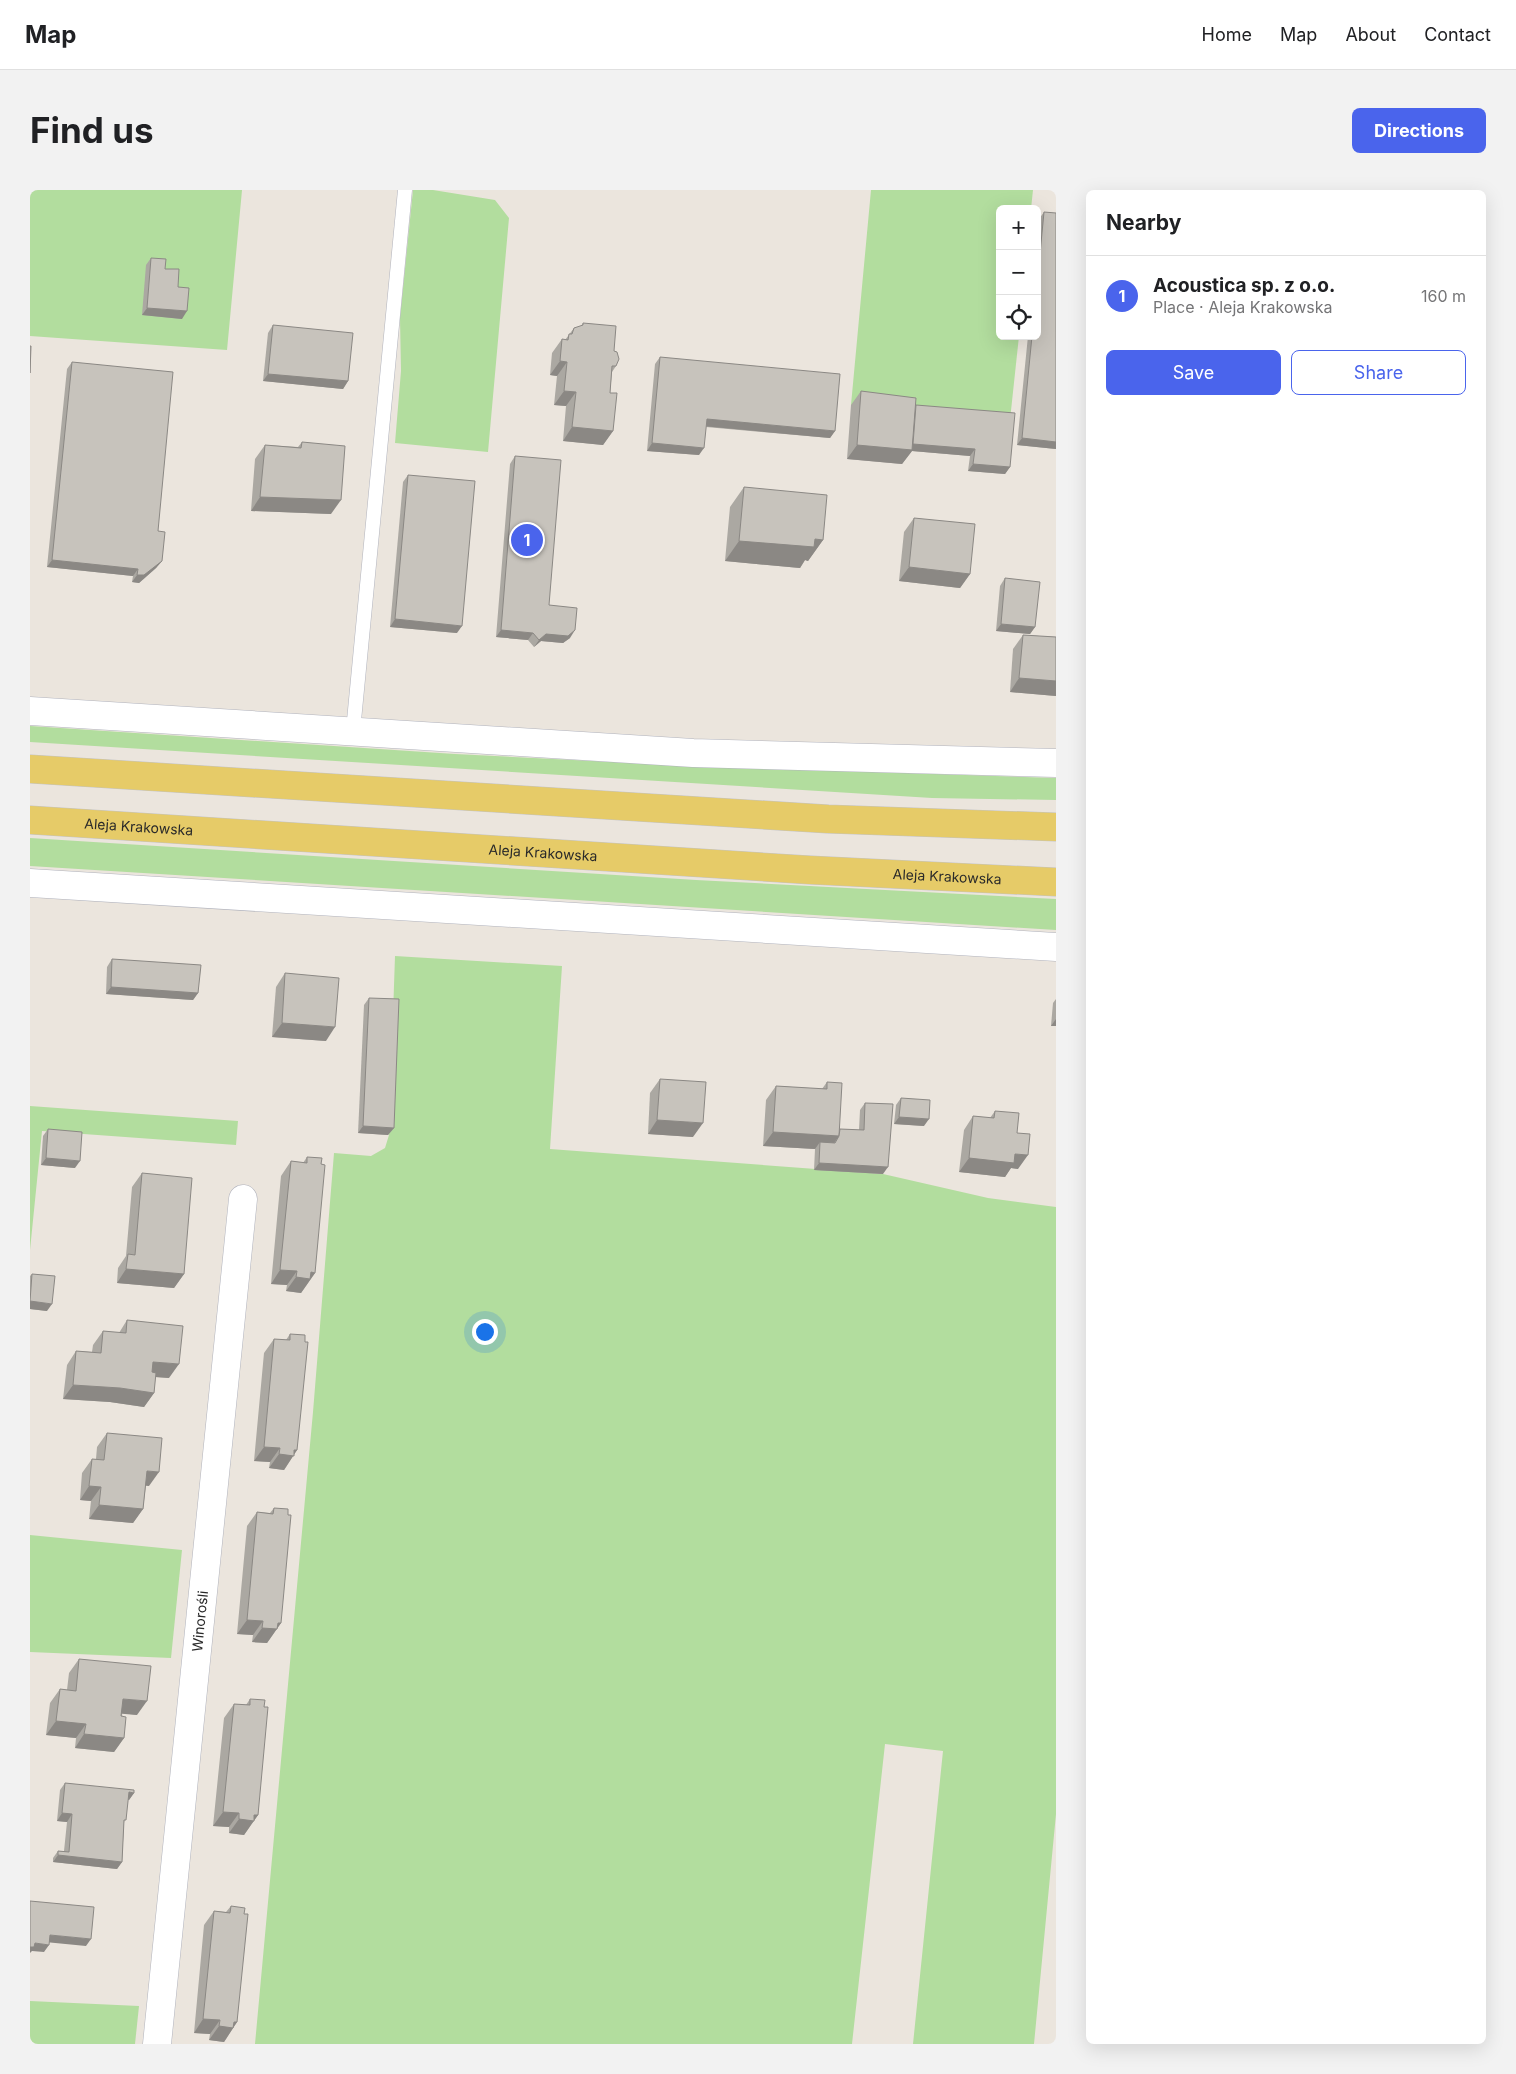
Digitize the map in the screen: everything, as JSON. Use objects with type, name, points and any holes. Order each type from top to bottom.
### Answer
[{"type":"main road","points":[[30,769],[828,819],[1056,827]]},
{"type":"main road","name":"Aleja Krakowska","points":[[30,820],[819,870],[1056,882]]},
{"type":"street","points":[[30,710],[693,753],[1056,763]]},
{"type":"street","points":[[30,883],[1056,947]]},
{"type":"street","name":"Winorośli","points":[[157,2044],[243,1199]]},
{"type":"lane","points":[[353,731],[405,190]]},
{"type":"green space","points":[[30,190],[242,190],[227,350],[30,336]]},
{"type":"green space","points":[[413,190],[433,190],[495,200],[509,218],[488,452],[395,443],[401,371],[400,318]]},
{"type":"green space","points":[[871,190],[1033,190],[1031,205],[996,205],[996,340],[1019,340],[1010,420],[851,405]]},
{"type":"green space","points":[[30,726],[455,754],[693,766],[1056,778],[1056,800],[932,798],[30,742]]},
{"type":"green space","points":[[30,838],[696,880],[1056,899],[1056,930],[30,866]]},
{"type":"green space","points":[[395,956],[562,966],[550,1149],[883,1174],[988,1198],[1056,1207],[1056,1814],[1034,2044],[913,2044],[943,1751],[885,1744],[852,2044],[255,2044],[313,1412],[334,1153],[371,1156],[385,1148],[389,1135]]},
{"type":"green space","points":[[30,1106],[238,1121],[236,1145],[42,1131],[30,1250]]},
{"type":"green space","points":[[30,1535],[182,1550],[171,1658],[30,1652]]},
{"type":"green space","points":[[30,2001],[139,2006],[135,2044],[30,2044]]},
{"type":"building","points":[[1044,212],[1056,213],[1056,442],[1022,438],[1032,340],[1041,340],[1041,243]]},
{"type":"building","points":[[151,258],[166,259],[165,269],[179,269],[178,287],[189,288],[187,311],[147,308]]},
{"type":"building","points":[[583,323],[616,326],[614,351],[617,352],[619,359],[616,366],[612,366],[610,393],[617,393],[613,431],[572,427],[576,392],[564,391],[567,362],[560,361],[562,339],[568,340],[569,334],[572,334],[574,328],[583,325]]},
{"type":"building","points":[[273,325],[353,333],[348,381],[268,374]]},
{"type":"building","points":[[660,357],[840,374],[835,431],[707,419],[704,448],[652,443]]},
{"type":"building","points":[[72,362],[173,372],[158,531],[165,532],[162,561],[144,575],[137,575],[138,569],[52,560]]},
{"type":"building","points":[[861,391],[916,398],[912,450],[857,445]]},
{"type":"building","points":[[916,405],[1015,413],[1010,467],[973,464],[975,449],[913,444]]},
{"type":"building","points":[[302,442],[345,446],[341,500],[260,497],[265,445],[301,448]]},
{"type":"building","points":[[515,456],[561,460],[549,605],[577,608],[575,630],[568,636],[546,634],[539,640],[533,633],[501,630]]},
{"type":"building","points":[[408,475],[475,481],[462,626],[395,619]]},
{"type":"building","points":[[744,487],[827,495],[823,540],[815,539],[814,547],[739,541]]},
{"type":"building","points":[[914,518],[975,524],[970,574],[909,567]]},
{"type":"building","points":[[1005,578],[1040,582],[1035,627],[1001,624]]},
{"type":"building","points":[[1023,635],[1056,637],[1056,681],[1019,678]]},
{"type":"building","points":[[112,959],[201,965],[198,993],[111,987]]},
{"type":"building","points":[[285,973],[339,978],[335,1027],[282,1023]]},
{"type":"building","points":[[369,998],[399,999],[394,1128],[363,1126]]},
{"type":"building","points":[[660,1079],[706,1082],[703,1123],[657,1120]]},
{"type":"building","points":[[827,1082],[842,1083],[839,1136],[773,1132],[776,1086],[827,1089]]},
{"type":"building","points":[[901,1098],[930,1100],[929,1119],[899,1117]]},
{"type":"building","points":[[865,1103],[893,1104],[888,1167],[819,1163],[820,1142],[835,1143],[840,1129],[864,1130]]},
{"type":"building","points":[[995,1111],[1019,1113],[1017,1133],[1030,1134],[1028,1155],[1015,1154],[1014,1163],[969,1158],[973,1116],[994,1118]]},
{"type":"building","points":[[48,1129],[82,1132],[80,1161],[46,1158]]},
{"type":"building","points":[[307,1157],[322,1158],[321,1164],[325,1165],[315,1273],[311,1272],[310,1279],[296,1277],[297,1271],[280,1270],[291,1161],[307,1163]]},
{"type":"building","points":[[142,1173],[192,1178],[184,1274],[126,1269],[128,1254],[135,1255]]},
{"type":"building","points":[[32,1274],[55,1276],[52,1304],[30,1301]]},
{"type":"building","points":[[127,1320],[183,1326],[179,1364],[153,1362],[152,1372],[156,1373],[154,1393],[120,1388],[73,1385],[76,1351],[101,1353],[103,1331],[126,1333]]},
{"type":"building","points":[[290,1334],[305,1335],[305,1342],[308,1342],[297,1450],[294,1450],[294,1456],[279,1454],[280,1448],[264,1447],[274,1339],[290,1340]]},
{"type":"building","points":[[107,1433],[162,1438],[159,1472],[147,1471],[143,1509],[99,1505],[101,1487],[89,1486],[92,1459],[104,1460]]},
{"type":"building","points":[[274,1508],[288,1509],[288,1515],[291,1515],[281,1623],[278,1623],[277,1629],[262,1628],[263,1621],[247,1620],[257,1512],[273,1514]]},
{"type":"building","points":[[79,1659],[151,1666],[147,1701],[123,1699],[121,1716],[126,1717],[124,1738],[84,1734],[86,1724],[56,1721],[60,1689],[76,1691]]},
{"type":"building","points":[[250,1699],[265,1700],[264,1707],[268,1707],[258,1815],[254,1815],[254,1821],[239,1819],[239,1813],[223,1812],[234,1704],[250,1705]]},
{"type":"building","points":[[65,1783],[134,1790],[134,1793],[129,1792],[126,1820],[124,1820],[122,1862],[58,1855],[58,1851],[69,1852],[72,1814],[62,1813]]},
{"type":"building","points":[[30,1901],[94,1907],[91,1939],[50,1935],[49,1945],[35,1943],[34,1947],[30,1947]]},
{"type":"building","points":[[231,1906],[245,1908],[244,1914],[248,1914],[237,2022],[234,2022],[233,2028],[219,2026],[220,2020],[203,2019],[214,1911],[230,1913]]},
{"type":"place","name":"Acoustica sp. z o.o.","points":[[527,540]]}]
